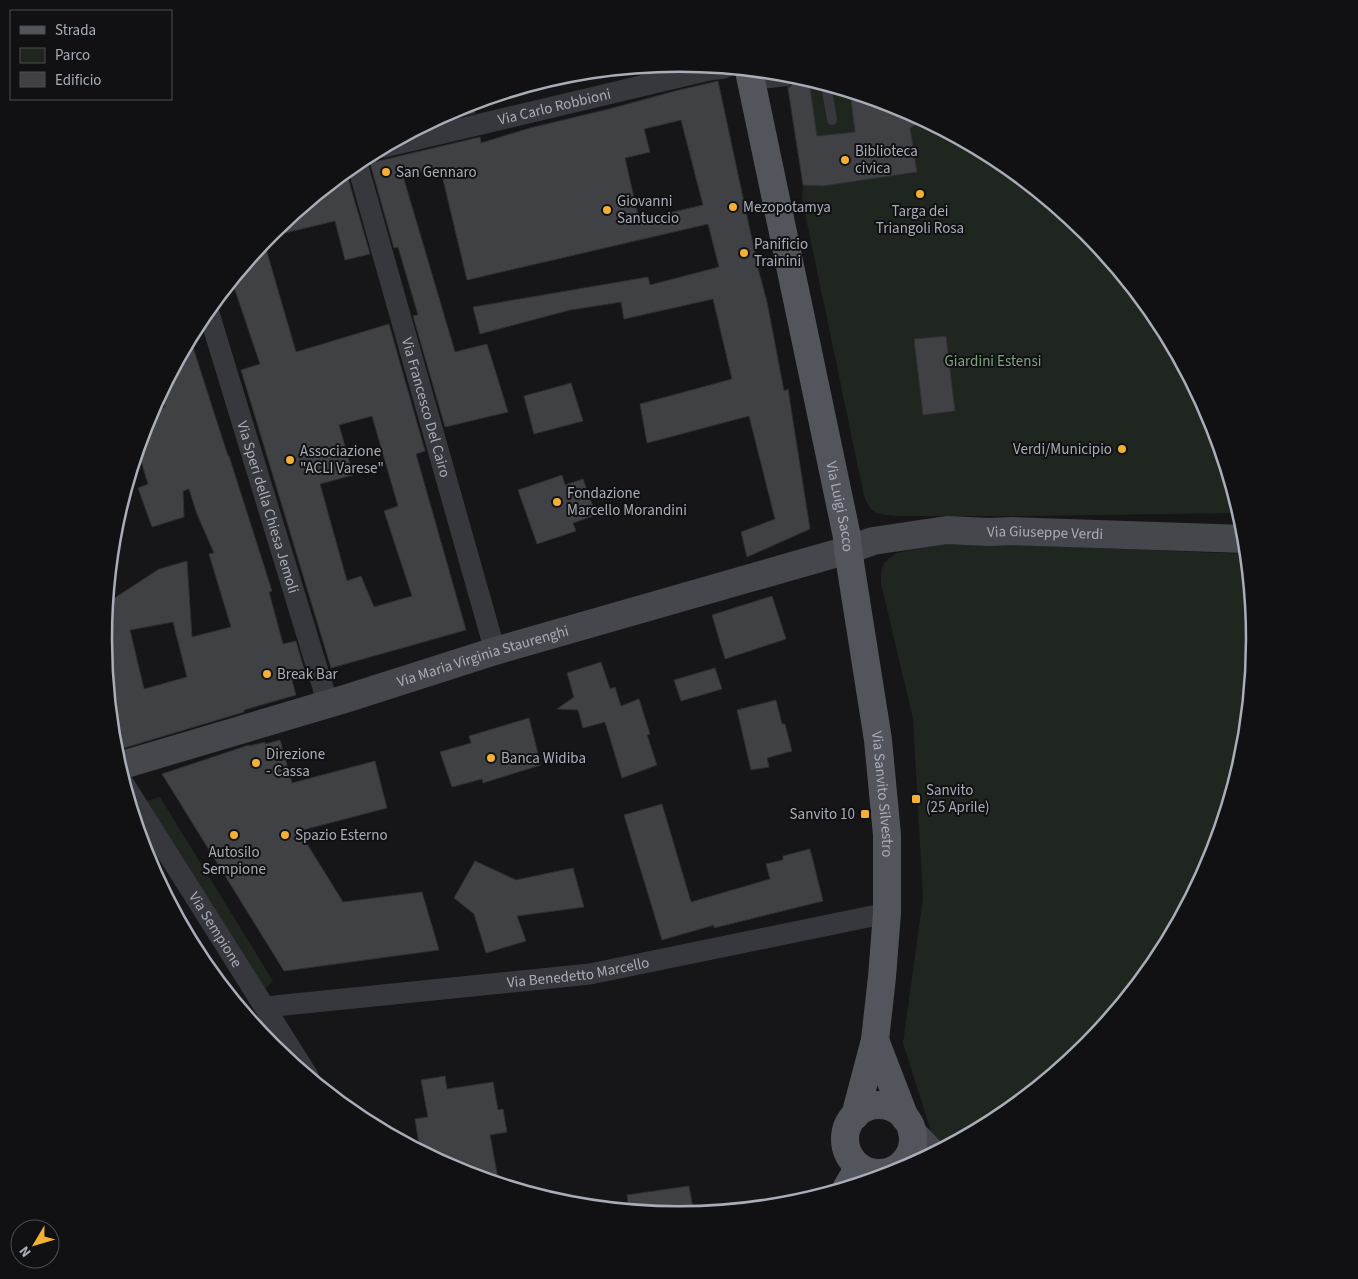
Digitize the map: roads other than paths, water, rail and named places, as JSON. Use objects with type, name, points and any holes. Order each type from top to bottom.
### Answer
[{"type":"main road","name":"Via Luigi Sacco","points":[[749,77],[846,529],[848,550]]},
{"type":"main road","name":"Via Giuseppe Verdi","points":[[848,550],[873,542],[947,530],[989,532],[1012,530],[1237,539]]},
{"type":"main road","name":"Via Maria Virginia Staurenghi","points":[[126,764],[328,704],[495,651],[848,550]]},
{"type":"main road","name":"Via Sanvito Silvestro","points":[[848,550],[878,740],[887,835],[886,913],[882,977],[874,1040],[855,1116]]},
{"type":"main road","name":"Via Sanvito Silvestro","points":[[874,1040],[909,1125]]},
{"type":"main road","points":[[870,1173],[851,1159],[846,1148],[848,1126],[855,1116],[864,1109],[886,1106],[896,1110],[929,1149]]},
{"type":"main road","points":[[906,1159],[913,1144],[909,1125]]},
{"type":"street","name":"Via Carlo Robbioni","points":[[408,141],[697,73]]},
{"type":"street","name":"Via Francesco Del Cairo","points":[[359,171],[495,651]]},
{"type":"street","name":"Via Speri della Chiesa Jemoli","points":[[211,320],[328,704]]},
{"type":"street","name":"Via Sempione","points":[[136,804],[297,1058]]},
{"type":"street","name":"Via Benedetto Marcello","points":[[265,1007],[590,974],[886,913]]},
{"type":"lane","points":[[827,92],[832,120]]},
{"type":"place","name":"Biblioteca civica","points":[[845,160]]},
{"type":"place","name":"San Gennaro","points":[[386,172]]},
{"type":"place","name":"Targa dei Triangoli Rosa","points":[[920,194]]},
{"type":"place","name":"Mezopotamya","points":[[733,207]]},
{"type":"place","name":"Giovanni Santuccio","points":[[607,210]]},
{"type":"place","name":"Panificio Trainini","points":[[744,253]]},
{"type":"place","name":"Verdi/Municipio","points":[[1122,449]]},
{"type":"place","name":"Associazione \"ACLI Varese\"","points":[[290,460]]},
{"type":"place","name":"Fondazione Marcello Morandini","points":[[557,502]]},
{"type":"place","name":"Break Bar","points":[[267,674]]},
{"type":"place","name":"Banca Widiba","points":[[491,758]]},
{"type":"place","name":"Direzione - Cassa","points":[[256,763]]},
{"type":"place","name":"Sanvito (25 Aprile)","points":[[916,799]]},
{"type":"place","name":"Sanvito 10","points":[[865,814]]},
{"type":"place","name":"Autosilo Sempione","points":[[234,835]]},
{"type":"place","name":"Spazio Esterno","points":[[285,835]]},
{"type":"park label","name":"Giardini Estensi","points":[[993,361]]}]
